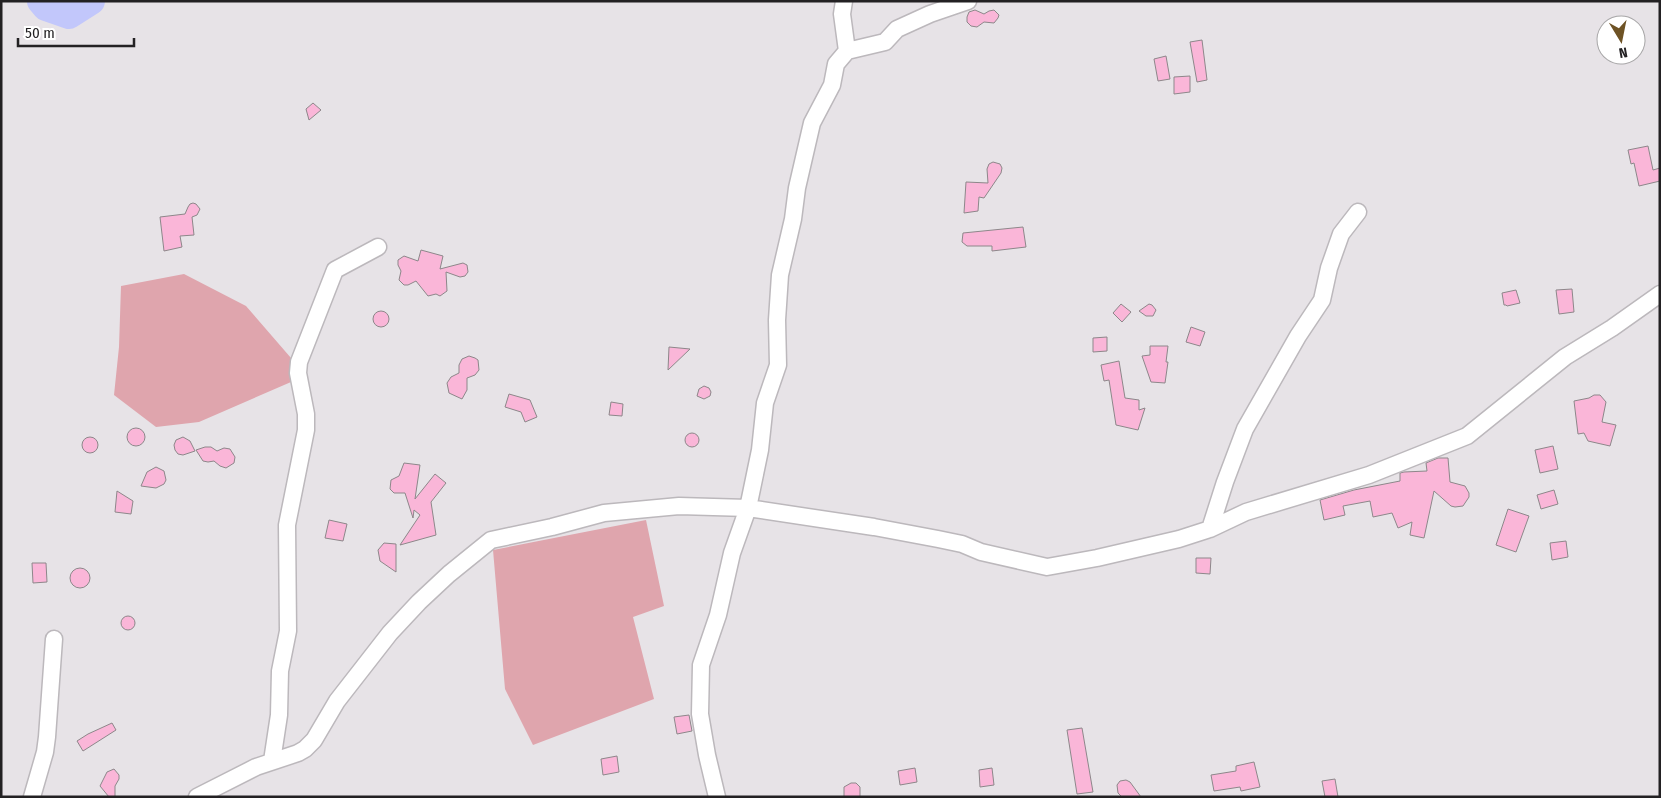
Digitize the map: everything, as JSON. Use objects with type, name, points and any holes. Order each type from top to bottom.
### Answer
[{"type":"street","points":[[844,1],[842,14],[847,51]]},
{"type":"street","points":[[718,797],[707,755],[700,714],[701,665],[718,615],[732,553],[748,508],[760,450],[765,403],[778,365],[777,320],[780,275],[812,123],[832,85],[836,64],[847,51],[885,42],[897,29],[930,14],[968,1]]},
{"type":"street","points":[[1210,529],[1245,429],[1298,336],[1322,300],[1329,268],[1341,234],[1358,212]]},
{"type":"street","points":[[272,761],[279,715],[280,671],[288,631],[287,525],[306,430],[306,414],[298,374],[299,362],[335,270],[378,247]]},
{"type":"street","points":[[197,797],[256,767],[298,753],[314,740],[337,701],[390,633],[449,574],[491,540],[552,527],[604,513],[679,506],[748,508],[874,527],[938,539],[962,544],[981,552],[1047,567],[1097,558],[1210,529],[1246,512],[1369,475],[1467,436],[1565,357],[1612,328],[1660,294]]},
{"type":"street","points":[[32,797],[45,752],[54,639]]},
{"type":"shaded area","points":[[184,274],[246,306],[291,358],[291,382],[199,422],[156,427],[114,395],[119,347],[121,286]]},
{"type":"shaded area","points":[[646,520],[664,606],[633,617],[654,699],[533,745],[505,689],[493,550]]},
{"type":"building","points":[[975,10],[984,14],[994,10],[999,15],[994,23],[984,22],[977,27],[971,26],[967,22],[967,17],[969,12]]},
{"type":"building","points":[[1202,40],[1207,80],[1197,82],[1190,42]]},
{"type":"building","points":[[1166,56],[1170,79],[1158,81],[1154,59]]},
{"type":"building","points":[[1190,76],[1190,92],[1174,94],[1174,77]]},
{"type":"building","points":[[313,103],[321,110],[309,120],[306,109]]},
{"type":"building","points":[[1648,146],[1653,170],[1660,168],[1660,181],[1639,186],[1634,163],[1631,164],[1628,150]]},
{"type":"building","points":[[993,162],[1000,164],[1002,168],[1001,173],[984,198],[979,197],[978,211],[964,213],[966,182],[988,183],[987,169],[989,164]]},
{"type":"building","points":[[193,203],[200,209],[197,215],[192,217],[194,235],[180,236],[182,247],[164,251],[160,217],[185,214],[190,204]]},
{"type":"building","points":[[1023,227],[1026,247],[992,251],[992,246],[967,246],[962,242],[963,233]]},
{"type":"building","points":[[421,250],[443,256],[440,269],[463,263],[467,265],[468,272],[465,276],[460,277],[446,272],[447,291],[440,296],[436,294],[428,296],[416,281],[404,285],[399,280],[401,271],[398,260],[404,256],[418,261]]},
{"type":"building","points":[[1572,289],[1574,312],[1559,314],[1556,290]]},
{"type":"building","points":[[1516,290],[1520,303],[1504,305],[1502,293]]},
{"type":"building","points":[[1121,304],[1131,312],[1122,322],[1113,313]]},
{"type":"building","points":[[1149,304],[1156,310],[1153,316],[1146,316],[1139,311]]},
{"type":"building","points":[[378,311],[384,311],[389,316],[387,325],[378,327],[373,322],[373,316]]},
{"type":"building","points":[[1191,327],[1205,332],[1200,346],[1186,342]]},
{"type":"building","points":[[1107,337],[1107,351],[1093,352],[1093,338]]},
{"type":"building","points":[[1150,346],[1168,346],[1165,383],[1151,382],[1142,356],[1150,355]]},
{"type":"building","points":[[669,347],[690,349],[668,370]]},
{"type":"building","points":[[469,356],[478,360],[479,370],[475,375],[467,378],[467,390],[462,399],[449,393],[447,383],[451,377],[459,373],[459,365],[462,359]]},
{"type":"building","points":[[1119,361],[1125,398],[1139,400],[1139,410],[1145,408],[1138,430],[1116,425],[1109,380],[1104,381],[1101,365]]},
{"type":"building","points":[[704,386],[709,388],[711,392],[710,396],[704,399],[697,396],[699,389]]},
{"type":"building","points":[[509,394],[530,400],[537,417],[525,422],[521,412],[505,407]]},
{"type":"building","points":[[1600,395],[1606,402],[1602,422],[1616,425],[1610,446],[1588,441],[1584,433],[1578,434],[1574,401]]},
{"type":"building","points":[[611,402],[623,404],[622,416],[609,415]]},
{"type":"building","points":[[136,428],[142,431],[145,437],[142,443],[136,446],[130,443],[127,437],[130,431]]},
{"type":"building","points":[[692,433],[697,435],[699,440],[697,445],[692,447],[687,445],[685,440],[687,435]]},
{"type":"building","points":[[87,437],[93,437],[98,442],[96,451],[87,453],[82,448],[82,442]]},
{"type":"building","points":[[183,437],[190,441],[195,451],[183,455],[178,454],[174,445],[176,440]]},
{"type":"building","points":[[1553,446],[1558,469],[1540,473],[1535,450]]},
{"type":"building","points":[[211,447],[217,451],[224,448],[230,449],[235,457],[234,463],[226,468],[214,461],[203,461],[196,450]]},
{"type":"building","points":[[1438,458],[1448,458],[1450,482],[1465,486],[1469,497],[1463,506],[1455,507],[1451,506],[1434,491],[1424,538],[1410,535],[1412,522],[1398,528],[1392,513],[1373,517],[1370,501],[1343,506],[1345,515],[1324,520],[1320,500],[1354,490],[1400,481],[1400,473],[1427,471],[1426,463]]},
{"type":"building","points":[[404,463],[420,465],[415,499],[435,474],[446,483],[431,502],[436,535],[400,545],[420,515],[414,510],[413,518],[405,493],[394,493],[390,489],[391,480],[399,476]]},
{"type":"building","points":[[156,467],[164,471],[166,480],[164,484],[156,488],[141,486],[147,472]]},
{"type":"building","points":[[1554,490],[1558,504],[1541,509],[1537,495]]},
{"type":"building","points":[[117,491],[133,501],[131,514],[115,512]]},
{"type":"building","points":[[1508,509],[1529,516],[1516,552],[1496,545]]},
{"type":"building","points":[[329,520],[347,524],[343,541],[325,538]]},
{"type":"building","points":[[1566,541],[1568,557],[1552,560],[1550,543]]},
{"type":"building","points":[[384,543],[396,544],[396,572],[380,561],[378,550]]},
{"type":"building","points":[[1196,558],[1211,558],[1210,574],[1196,573]]},
{"type":"building","points":[[32,563],[46,563],[47,582],[33,583]]},
{"type":"building","points":[[80,568],[87,571],[90,578],[87,585],[80,588],[73,585],[70,578],[73,571]]},
{"type":"building","points":[[125,616],[131,616],[135,623],[131,630],[125,630],[121,626],[121,620]]},
{"type":"building","points":[[689,715],[692,731],[677,734],[674,717]]},
{"type":"building","points":[[112,723],[116,730],[83,751],[77,741]]},
{"type":"building","points":[[1082,728],[1093,792],[1077,794],[1067,730]]},
{"type":"building","points":[[617,756],[619,772],[603,775],[601,759]]},
{"type":"building","points":[[1254,762],[1260,787],[1241,791],[1240,787],[1214,791],[1211,775],[1236,771],[1236,766]]},
{"type":"building","points":[[915,768],[917,782],[900,785],[898,771]]},
{"type":"building","points":[[992,768],[994,785],[980,787],[979,770]]},
{"type":"building","points":[[114,769],[119,775],[119,779],[115,786],[115,797],[109,797],[100,786],[107,772]]},
{"type":"building","points":[[1335,779],[1338,797],[1325,797],[1322,781]]},
{"type":"building","points":[[1126,780],[1130,782],[1141,797],[1122,797],[1118,793],[1117,785],[1120,781]]},
{"type":"building","points":[[851,783],[856,783],[860,787],[860,797],[844,797],[844,787]]},
{"type":"waterway","points":[[41,1],[46,7],[69,15],[91,1]]}]
